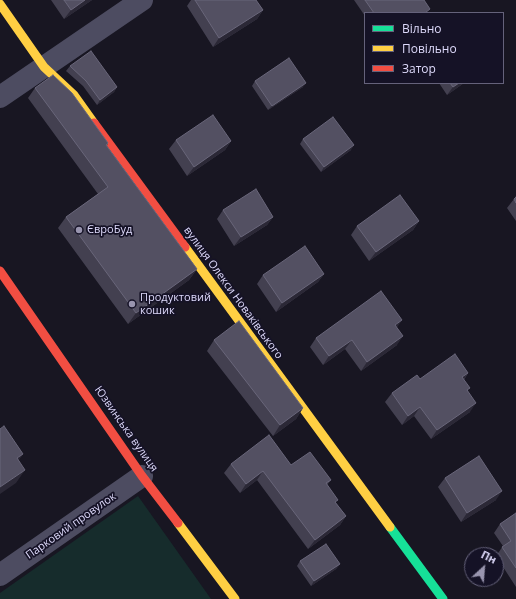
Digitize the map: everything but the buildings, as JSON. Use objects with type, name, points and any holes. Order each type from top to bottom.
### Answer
[{"type":"street","points":[[0,97],[142,0]]},
{"type":"street","name":"вулиця Олекси Новаківського","points":[[0,4],[44,67],[74,96],[443,599]]},
{"type":"street","name":"Юзвинська вулиця","points":[[0,271],[142,476],[235,599]]},
{"type":"street","name":"Парковий провулок","points":[[0,575],[142,476]]},
{"type":"green space","points":[[138,496],[211,599],[0,599],[0,593]]},
{"type":"traffic: fast","points":[[390,527],[443,599]]},
{"type":"traffic: slow","points":[[0,4],[44,67],[74,95],[94,123]]},
{"type":"traffic: slow","points":[[185,247],[390,527]]},
{"type":"traffic: slow","points":[[178,523],[235,599]]},
{"type":"traffic: jam","points":[[94,123],[185,247]]},
{"type":"traffic: jam","points":[[0,271],[142,476],[178,523]]},
{"type":"place","name":"ЄвроБуд","points":[[79,230]]},
{"type":"place","name":"Продуктовий кошик","points":[[132,304]]}]
